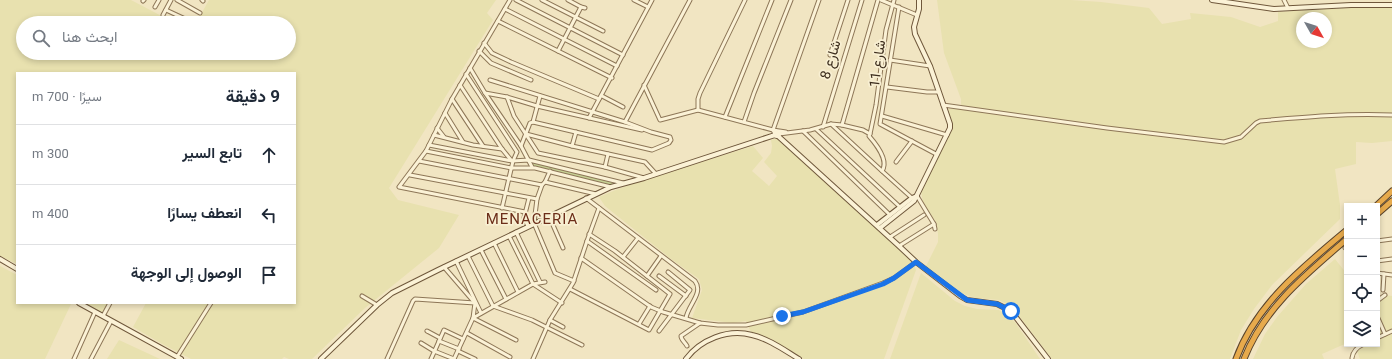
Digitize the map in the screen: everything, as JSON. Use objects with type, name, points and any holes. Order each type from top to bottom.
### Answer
[{"type":"highway","points":[[1380,203],[1392,193]]},
{"type":"highway","points":[[1380,211],[1392,201]]},
{"type":"highway","points":[[1236,359],[1257,318],[1279,291],[1295,275],[1344,233]]},
{"type":"highway","points":[[1244,359],[1256,333],[1275,306],[1302,279],[1344,242]]},
{"type":"street","points":[[155,7],[159,0]]},
{"type":"street","points":[[163,15],[171,0]]},
{"type":"street","points":[[176,0],[200,13]]},
{"type":"street","points":[[510,0],[452,99],[426,151],[400,187],[525,212]]},
{"type":"street","points":[[516,0],[623,55]]},
{"type":"street","points":[[542,0],[603,31]]},
{"type":"street","points":[[558,51],[583,7],[568,0]]},
{"type":"street","points":[[634,0],[648,7]]},
{"type":"street","points":[[589,118],[612,78],[652,0]]},
{"type":"street","points":[[625,122],[690,0]]},
{"type":"street","points":[[698,110],[698,99],[700,94],[745,0]]},
{"type":"street","points":[[725,117],[772,0]]},
{"type":"street","points":[[744,122],[791,0]]},
{"type":"street","points":[[776,134],[819,0]]},
{"type":"street","points":[[830,55],[848,0]]},
{"type":"street","name":"شارع 8","points":[[823,127],[862,0]]},
{"type":"street","points":[[842,125],[880,0],[917,15]]},
{"type":"street","points":[[882,171],[884,166],[880,152],[869,136],[876,105],[886,30],[894,0]]},
{"type":"street","points":[[878,227],[913,204],[931,169],[936,154],[947,135],[950,124],[930,66],[915,34],[914,27],[919,0]]},
{"type":"street","points":[[1212,0],[1268,9],[1351,5],[1392,5]]},
{"type":"street","points":[[1284,0],[1288,8]]},
{"type":"street","name":"شارع 11","points":[[899,7],[880,124],[912,141]]},
{"type":"street","points":[[505,8],[617,66]]},
{"type":"street","points":[[166,10],[179,16]]},
{"type":"street","points":[[498,21],[612,78]]},
{"type":"street","points":[[484,43],[492,53],[599,99]]},
{"type":"street","points":[[479,52],[491,63],[531,80]]},
{"type":"street","points":[[890,60],[930,66]]},
{"type":"street","points":[[470,68],[530,160],[532,167]]},
{"type":"street","points":[[466,74],[516,152],[502,208]]},
{"type":"street","points":[[490,80],[625,122],[651,132]]},
{"type":"street","points":[[460,85],[502,149],[513,161]]},
{"type":"street","points":[[644,85],[660,120],[698,110],[744,122],[776,134],[916,262],[967,300],[997,304],[1011,311],[1048,359]]},
{"type":"street","points":[[886,86],[926,92],[939,92]]},
{"type":"street","points":[[485,93],[651,132],[670,137],[671,140],[670,143],[652,150],[533,122]]},
{"type":"street","points":[[521,146],[530,123],[533,122],[540,96]]},
{"type":"street","points":[[602,96],[623,107]]},
{"type":"street","points":[[506,97],[514,116],[538,153],[605,167],[644,178]]},
{"type":"street","points":[[452,99],[483,146]]},
{"type":"street","points":[[943,105],[1107,128],[1224,142],[1241,136],[1256,122],[1260,121],[1306,116],[1362,114],[1392,115]]},
{"type":"street","points":[[445,113],[463,142]]},
{"type":"street","points":[[882,116],[947,135]]},
{"type":"street","points":[[831,124],[912,198]]},
{"type":"street","points":[[321,359],[377,305],[395,291],[611,187],[644,178],[776,134],[816,129],[831,124],[863,130],[870,134]]},
{"type":"street","points":[[437,128],[444,137]]},
{"type":"street","points":[[816,129],[900,207]]},
{"type":"street","points":[[803,131],[890,214]]},
{"type":"street","points":[[572,146],[576,132]]},
{"type":"street","points":[[776,134],[792,133]]},
{"type":"street","points":[[526,134],[572,146],[646,162],[656,174]]},
{"type":"street","points":[[434,135],[502,149]]},
{"type":"street","points":[[896,162],[912,141],[936,154]]},
{"type":"street","points":[[429,145],[513,161],[530,160],[625,183]]},
{"type":"street","points":[[426,151],[511,168],[532,167],[611,187]]},
{"type":"street","points":[[605,167],[608,154]]},
{"type":"street","points":[[419,161],[542,185]]},
{"type":"street","points":[[550,172],[542,185],[537,199],[534,223],[555,272],[574,281]]},
{"type":"street","points":[[410,175],[537,199]]},
{"type":"street","points":[[545,182],[596,194]]},
{"type":"street","points":[[878,227],[890,214],[917,196]]},
{"type":"street","points":[[917,196],[934,224],[935,229]]},
{"type":"street","points":[[528,226],[524,218],[529,198]]},
{"type":"street","points":[[586,198],[695,281],[698,285],[698,290],[686,318]]},
{"type":"street","points":[[533,359],[550,320],[562,303],[574,281],[599,208]]},
{"type":"street","points":[[890,237],[924,215]]},
{"type":"street","points":[[549,216],[563,248]]},
{"type":"street","points":[[900,246],[934,224]]},
{"type":"street","points":[[516,232],[540,282]]},
{"type":"street","points":[[570,289],[650,330],[670,294],[623,257],[589,234]]},
{"type":"street","points":[[509,236],[533,284],[562,303]]},
{"type":"street","points":[[623,257],[638,238]]},
{"type":"street","points":[[1380,241],[1392,239]]},
{"type":"street","points":[[587,241],[656,290]]},
{"type":"street","points":[[494,243],[518,292]]},
{"type":"street","points":[[481,250],[506,299]]},
{"type":"street","points":[[468,256],[493,306],[532,320],[582,345]]},
{"type":"street","points":[[647,276],[661,256]]},
{"type":"street","points":[[581,258],[650,306],[660,311],[700,323],[718,325],[746,325],[803,312],[883,284],[916,262]]},
{"type":"street","points":[[0,259],[16,268]]},
{"type":"street","points":[[1380,261],[1392,259]]},
{"type":"street","points":[[456,261],[481,313]]},
{"type":"street","points":[[421,343],[434,351],[454,359],[473,318],[475,303],[444,267]]},
{"type":"street","points":[[659,331],[690,290],[668,272]]},
{"type":"street","points":[[1380,273],[1392,275]]},
{"type":"street","points":[[1383,290],[1384,274]]},
{"type":"street","points":[[659,276],[686,296]]},
{"type":"street","points":[[473,318],[533,284],[545,282]]},
{"type":"street","points":[[1380,299],[1385,295]]},
{"type":"street","points":[[362,296],[377,305]]},
{"type":"street","points":[[387,359],[415,298],[475,303]]},
{"type":"street","points":[[80,304],[179,358],[209,304]]},
{"type":"street","points":[[103,316],[109,304]]},
{"type":"street","points":[[639,324],[650,306]]},
{"type":"street","points":[[74,359],[95,312]]},
{"type":"street","points":[[473,318],[516,340]]},
{"type":"street","points":[[550,320],[564,327]]},
{"type":"street","points":[[91,359],[111,321]]},
{"type":"street","points":[[687,346],[680,336],[700,323]]},
{"type":"street","points":[[1380,323],[1385,334]]},
{"type":"street","points":[[431,359],[444,330],[463,339]]},
{"type":"street","points":[[427,331],[475,359]]},
{"type":"street","points":[[1380,336],[1392,331]]},
{"type":"street","points":[[467,333],[510,357]]},
{"type":"street","points":[[686,359],[693,350],[716,336],[735,333],[752,335],[772,343],[799,359]]},
{"type":"street","points":[[1352,359],[1352,353],[1359,347]]},
{"type":"shaded area","points":[[0,0],[131,0],[162,16],[16,16],[16,60],[296,60],[296,16],[200,16],[209,0],[496,0],[487,13],[493,20],[389,188],[398,200],[459,215],[439,248],[365,308],[312,359],[289,359],[284,357],[282,359],[191,359],[133,327],[145,304],[296,304],[296,72],[16,72],[16,264],[0,256]]},
{"type":"shaded area","points":[[937,0],[1070,0],[1101,2],[1149,8],[1162,24],[1191,19],[1190,13],[1231,17],[1260,27],[1278,21],[1278,12],[1321,9],[1392,8],[1392,141],[1372,143],[1356,142],[1356,164],[1335,169],[1340,205],[1340,219],[1272,285],[1254,309],[1241,330],[1230,359],[1052,359],[1013,308],[999,300],[976,298],[960,293],[925,268],[938,242],[938,234],[936,222],[923,202],[921,192],[935,161],[950,134],[952,126],[948,109],[961,109],[961,99],[944,53]]},
{"type":"shaded area","points":[[777,138],[912,260],[916,270],[884,359],[804,359],[771,339],[751,332],[746,321],[733,323],[692,318],[702,290],[699,279],[671,259],[605,206],[599,197],[646,179],[753,146],[763,158],[752,171],[769,186],[777,176],[764,162],[771,153],[771,140]]},
{"type":"shaded area","points":[[1335,259],[1344,270],[1344,344],[1322,354],[1324,359],[1253,359],[1265,334],[1277,317],[1306,284]]},
{"type":"shaded area","points":[[0,266],[16,274],[16,304],[71,304],[45,359],[0,359]]},
{"type":"shaded area","points":[[921,273],[955,301],[965,306],[977,309],[999,310],[1008,316],[1015,322],[1040,359],[890,359]]},
{"type":"shaded area","points":[[1380,296],[1392,296],[1392,359],[1360,359],[1357,351],[1363,347],[1380,347]]},
{"type":"shaded area","points":[[81,304],[108,304],[102,315]]},
{"type":"shaded area","points":[[119,340],[160,359],[107,359]]},
{"type":"green space","points":[[533,162],[614,182],[612,184],[606,184],[535,167]]},
{"type":"district","name":"MENACERIA","points":[[532,220]]},
{"type":"route","points":[[782,316],[803,312],[883,284],[916,262],[951,290],[967,300],[997,304],[1011,311]]}]
